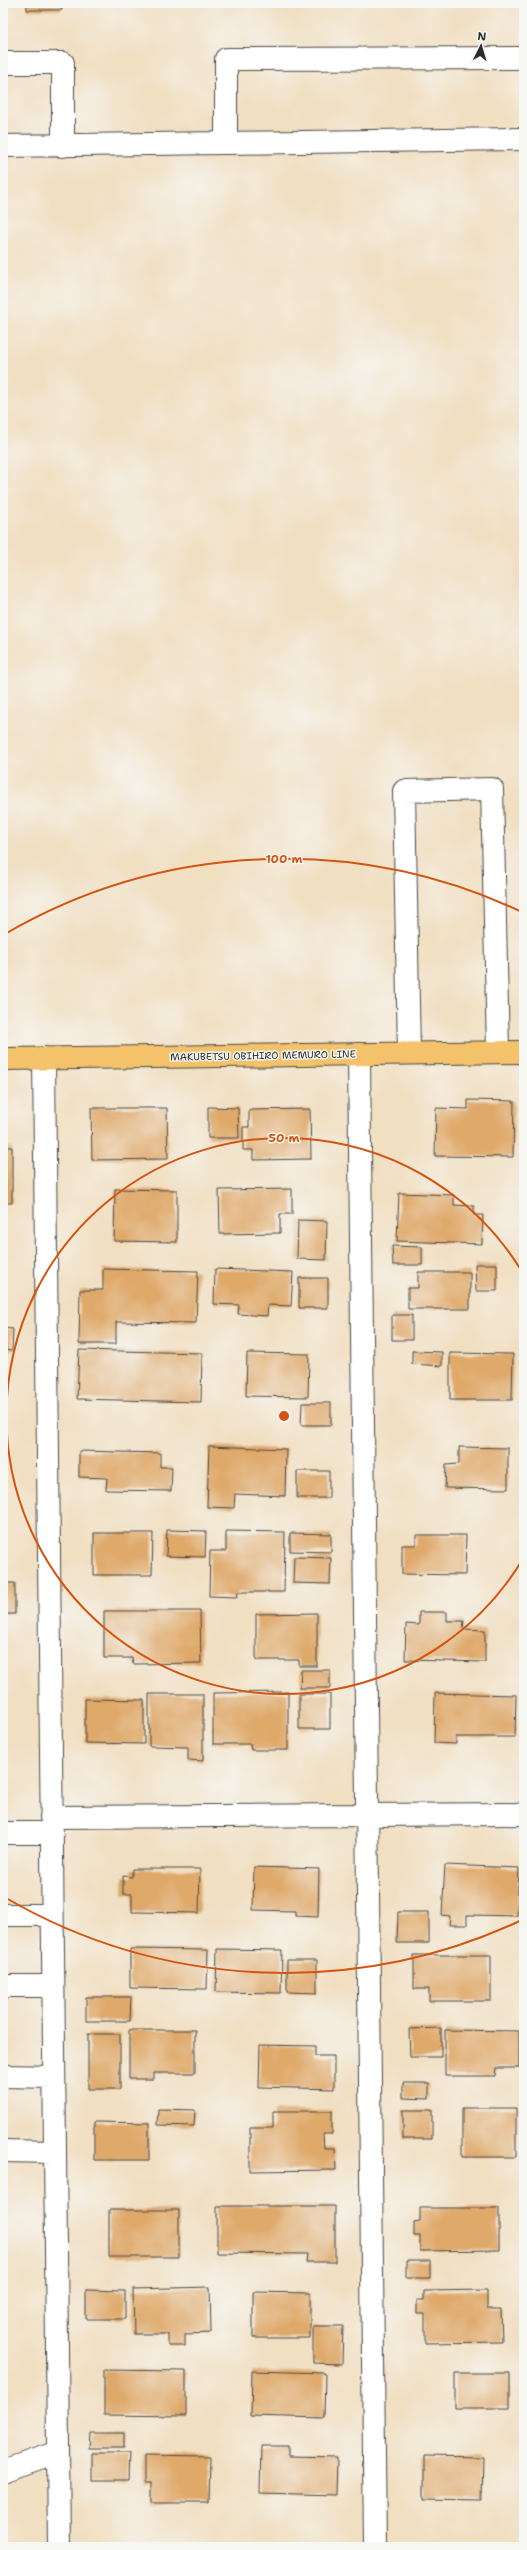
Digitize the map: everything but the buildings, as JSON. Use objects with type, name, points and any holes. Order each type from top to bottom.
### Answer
[{"type":"main road","name":"MAKUBETSU OBIHIRO MEMURO LINE","points":[[3,1059],[524,1052]]},
{"type":"street","points":[[226,143],[226,60],[524,58]]},
{"type":"street","points":[[3,63],[62,63],[63,146]]},
{"type":"street","points":[[3,146],[524,139]]},
{"type":"street","points":[[409,1053],[404,791],[492,789],[498,1052]]},
{"type":"street","points":[[359,1054],[375,2547]]},
{"type":"street","points":[[44,1058],[59,2547]]},
{"type":"street","points":[[3,1834],[51,1825],[366,1814],[524,1814]]},
{"type":"street","points":[[3,1916],[52,1915]]},
{"type":"street","points":[[3,1986],[53,1986]]},
{"type":"street","points":[[3,2076],[54,2077]]},
{"type":"street","points":[[3,2151],[55,2152]]},
{"type":"street","points":[[3,2471],[58,2452]]}]
